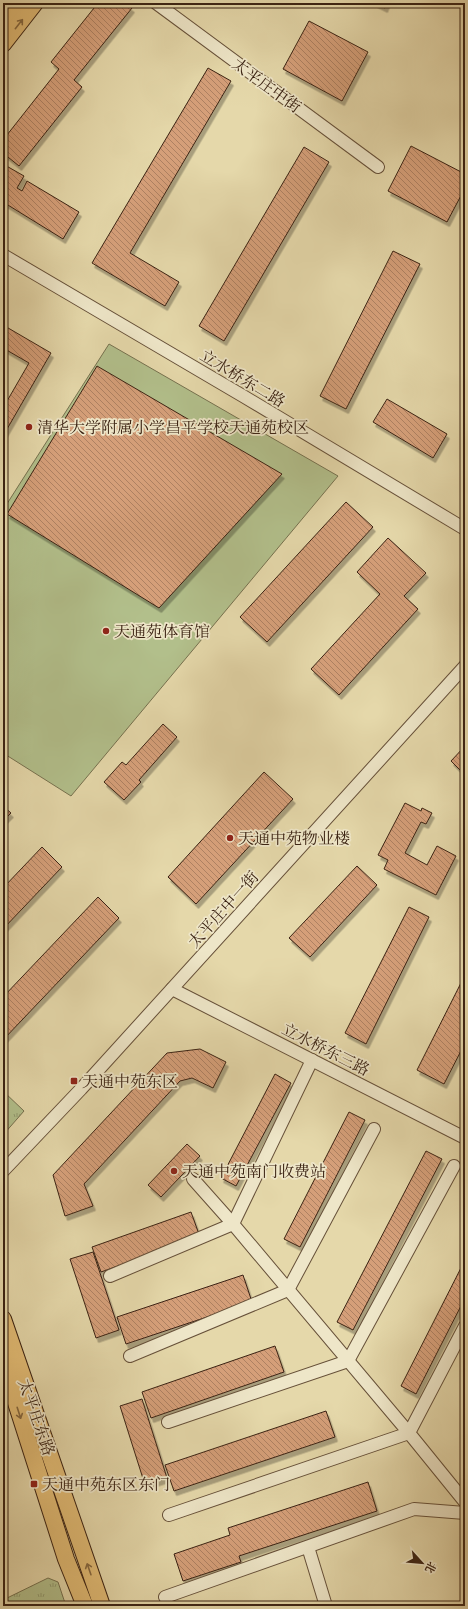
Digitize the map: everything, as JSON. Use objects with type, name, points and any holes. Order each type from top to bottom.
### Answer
[{"type":"main road","points":[[3,25],[20,3]]},
{"type":"main road","points":[[3,44],[35,3]]},
{"type":"main road","name":"太平庄东路","points":[[3,1319],[102,1606]]},
{"type":"main road","name":"太平庄东路","points":[[3,1362],[66,1559],[85,1606]]},
{"type":"street","name":"太平庄中街","points":[[156,3],[378,166]]},
{"type":"street","name":"立水桥东二路","points":[[3,255],[249,400],[465,530]]},
{"type":"street","name":"太平庄中一街","points":[[3,1171],[81,1089],[465,666]]},
{"type":"street","name":"立水桥东三路","points":[[172,989],[465,1138]]},
{"type":"street","points":[[110,1276],[233,1224],[312,1060]]},
{"type":"street","points":[[130,1356],[288,1290],[374,1129]]},
{"type":"street","points":[[168,1422],[348,1361],[454,1166]]},
{"type":"street","points":[[193,1179],[233,1224],[409,1433],[465,1502]]},
{"type":"street","points":[[169,1515],[409,1433],[465,1326]]},
{"type":"street","points":[[165,1597],[414,1509],[465,1513]]},
{"type":"street","points":[[308,1546],[326,1606]]},
{"type":"green space","name":"天通苑体育馆","points":[[109,344],[338,476],[71,796],[3,753],[3,510]]},
{"type":"green space","points":[[3,1091],[24,1111],[3,1135]]},
{"type":"green space","points":[[48,1578],[58,1582],[66,1606],[3,1606],[3,1600]]},
{"type":"building","points":[[98,3],[125,3],[132,8],[74,80],[82,87],[19,166],[3,153],[3,140],[59,69],[51,62]]},
{"type":"building","points":[[375,3],[387,3],[385,8]]},
{"type":"building","points":[[309,21],[368,52],[342,101],[283,69]]},
{"type":"building","points":[[208,68],[231,81],[130,253],[179,282],[165,306],[92,263]]},
{"type":"building","points":[[411,146],[465,174],[465,188],[447,222],[388,191]]},
{"type":"building","points":[[304,147],[329,162],[224,341],[199,326]]},
{"type":"building","points":[[3,164],[24,176],[17,188],[22,191],[27,181],[79,212],[63,239],[3,202]]},
{"type":"building","points":[[393,251],[420,264],[346,409],[320,396]]},
{"type":"building","points":[[3,325],[51,353],[3,436],[3,408],[29,363],[3,348]]},
{"type":"building","points":[[97,366],[282,474],[159,608],[7,514]]},
{"type":"building","points":[[387,399],[447,434],[433,458],[373,422]]},
{"type":"building","points":[[346,502],[373,527],[267,642],[240,617]]},
{"type":"building","points":[[388,538],[426,573],[404,596],[418,609],[339,695],[311,669],[380,594],[357,572]]},
{"type":"building","points":[[163,724],[177,737],[139,780],[141,782],[124,800],[104,782],[122,762],[126,765]]},
{"type":"building","points":[[465,746],[465,775],[451,761]]},
{"type":"building","name":"天通中苑物业楼","points":[[264,772],[293,799],[196,904],[168,877]]},
{"type":"building","points":[[405,803],[421,811],[422,808],[432,813],[426,824],[421,822],[405,853],[427,865],[437,846],[456,856],[436,895],[384,869],[388,860],[378,855]]},
{"type":"building","points":[[3,806],[11,813],[3,821]]},
{"type":"building","points":[[42,847],[62,867],[3,929],[3,888]]},
{"type":"building","points":[[357,866],[377,885],[310,957],[289,938]]},
{"type":"building","points":[[98,897],[119,918],[3,1040],[3,997]]},
{"type":"building","points":[[409,907],[429,917],[366,1044],[345,1033]]},
{"type":"building","points":[[465,975],[465,1043],[444,1084],[417,1070]]},
{"type":"building","points":[[200,1049],[226,1062],[213,1088],[192,1078],[180,1081],[84,1184],[93,1206],[65,1216],[53,1175],[167,1053]]},
{"type":"building","points":[[275,1074],[291,1083],[236,1186],[221,1178]]},
{"type":"building","points":[[349,1112],[365,1120],[300,1247],[284,1239]]},
{"type":"building","name":"天通中苑南门收费站","points":[[187,1144],[200,1156],[161,1197],[148,1185]]},
{"type":"building","points":[[426,1151],[442,1159],[353,1330],[337,1322]]},
{"type":"building","points":[[191,1212],[200,1237],[101,1272],[92,1247]]},
{"type":"building","points":[[93,1252],[119,1330],[96,1338],[70,1259]]},
{"type":"building","points":[[465,1260],[465,1298],[416,1394],[401,1386]]},
{"type":"building","points":[[243,1275],[252,1302],[126,1344],[117,1317]]},
{"type":"building","points":[[275,1346],[284,1372],[151,1418],[142,1392]]},
{"type":"building","points":[[142,1399],[167,1478],[145,1485],[120,1406]]},
{"type":"building","points":[[326,1411],[335,1437],[174,1491],[165,1465]]},
{"type":"building","points":[[368,1482],[377,1511],[239,1556],[241,1562],[183,1581],[174,1554],[230,1535],[228,1528]]},
{"type":"place","name":"清华大学附属小学昌平学校天通苑校区","points":[[29,427]]},
{"type":"place","name":"天通苑体育馆","points":[[106,631]]},
{"type":"place","name":"天通中苑物业楼","points":[[230,838]]},
{"type":"place","name":"天通中苑东区","points":[[74,1081]]},
{"type":"place","name":"天通中苑南门收费站","points":[[174,1171]]},
{"type":"place","name":"天通中苑东区东门","points":[[34,1484]]}]
